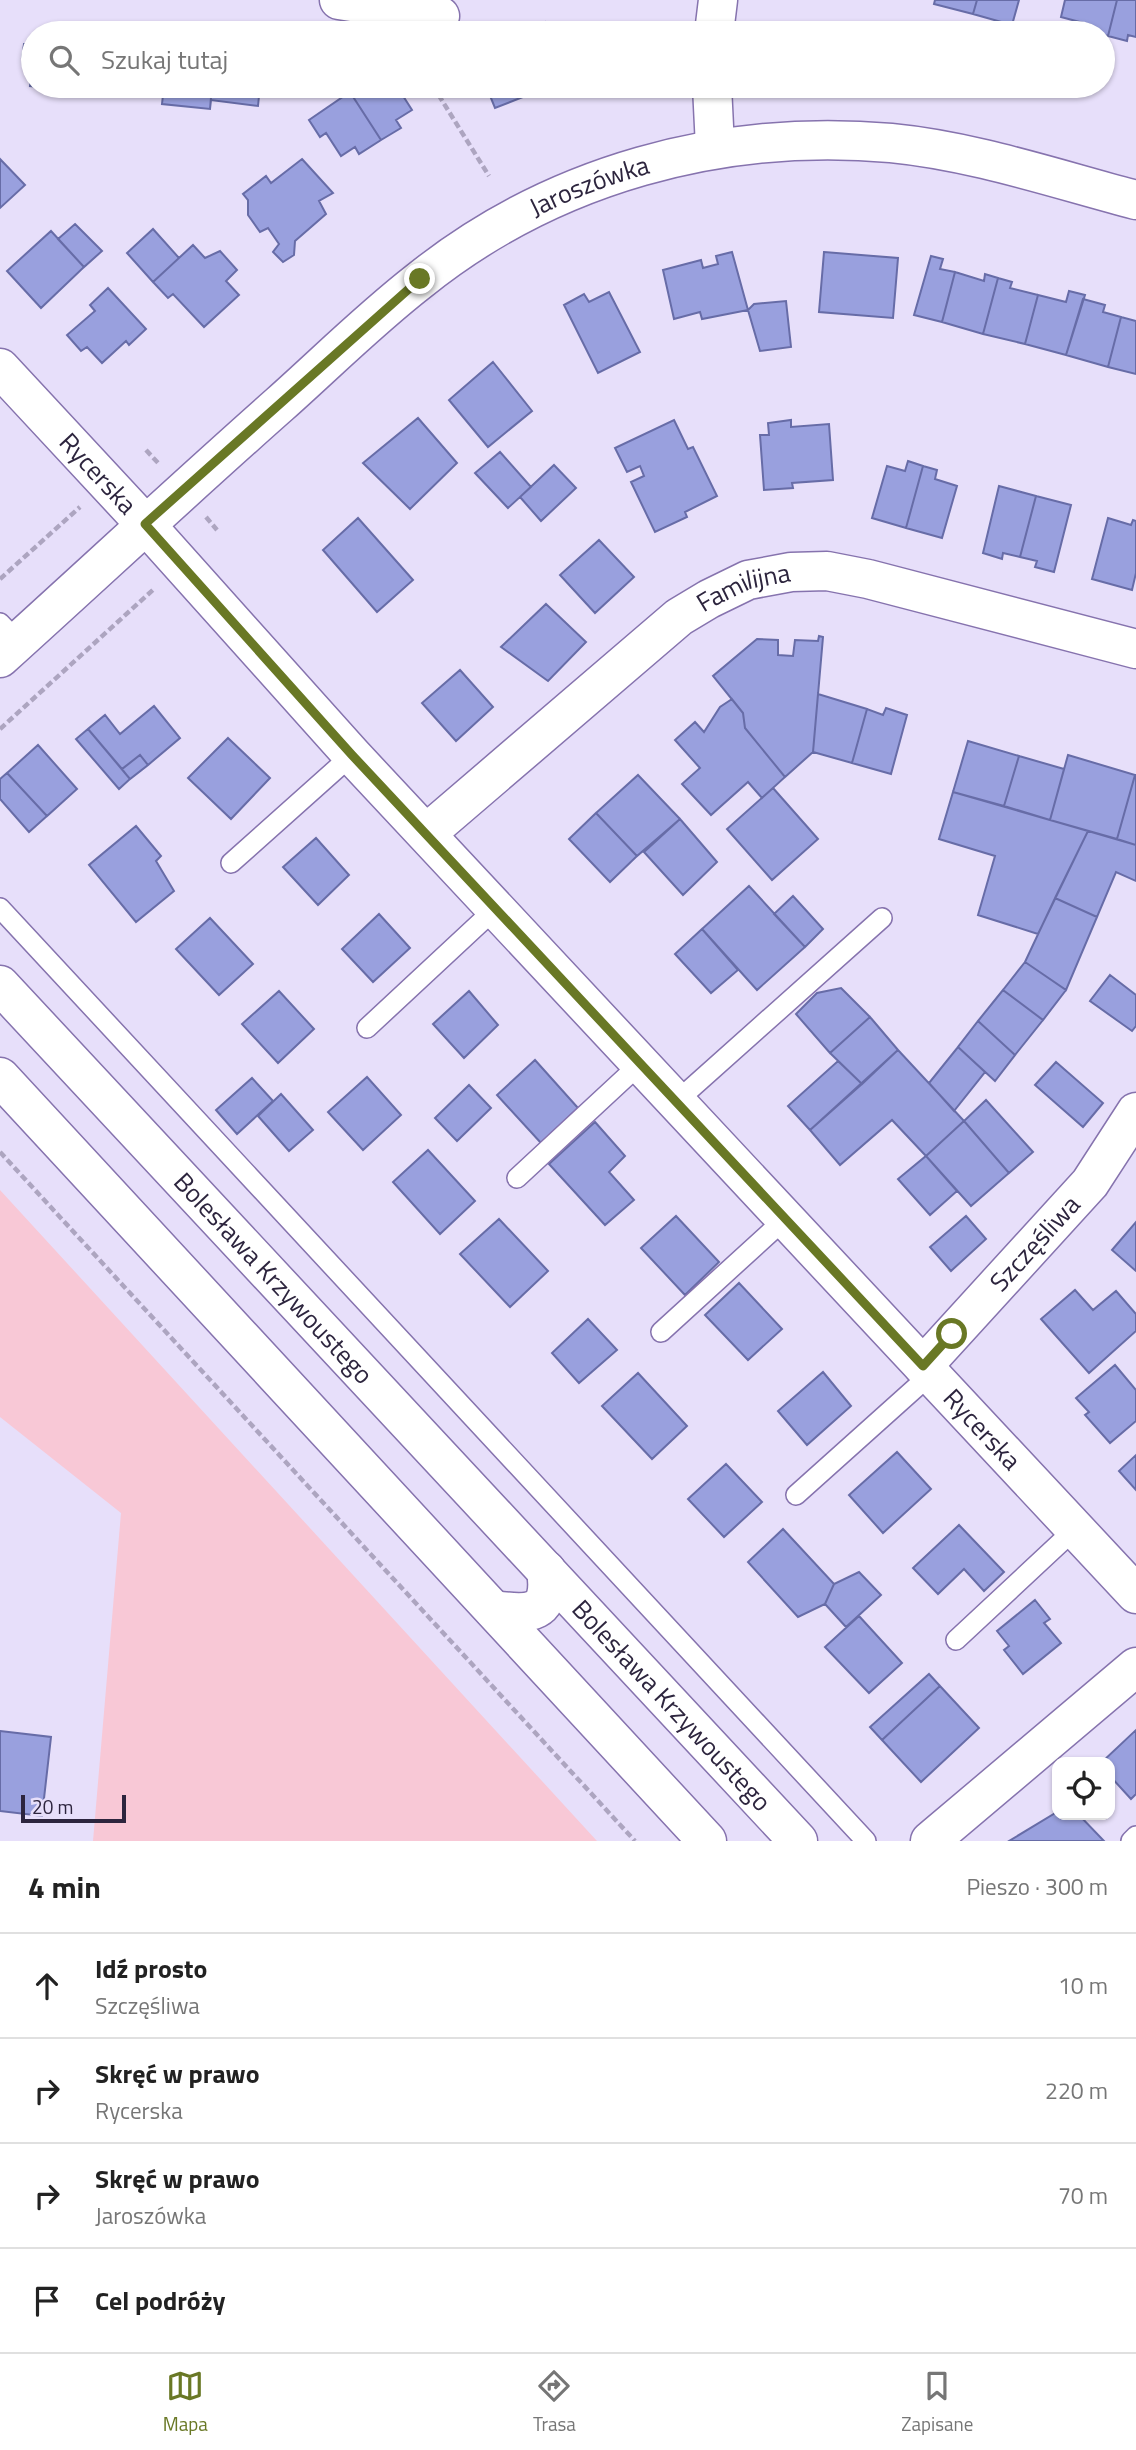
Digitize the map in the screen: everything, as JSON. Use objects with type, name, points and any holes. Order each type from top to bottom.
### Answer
[{"type":"street","points":[[339,0],[440,16]]},
{"type":"street","points":[[715,21],[718,0]]},
{"type":"street","points":[[713,98],[715,147]]},
{"type":"street","name":"Jaroszówka","points":[[6,641],[145,524],[420,279],[497,228],[568,191],[642,165],[715,147],[832,141],[942,149],[1136,200]]},
{"type":"street","name":"Rycerska","points":[[0,368],[145,524],[352,755],[1136,1594]]},
{"type":"street","name":"Familijna","points":[[427,834],[679,617],[748,580],[803,572],[827,572],[867,579],[1136,649]]},
{"type":"street","name":"Bolesława Krzywoustego","points":[[0,985],[798,1841]]},
{"type":"street","points":[[0,1077],[708,1841]]},
{"type":"street","name":"Szczęśliwa","points":[[927,1370],[1090,1183],[1136,1112]]},
{"type":"street","name":"Bolesława Krzywoustego","points":[[494,1610],[522,1614],[535,1609],[545,1601],[549,1588],[546,1570]]},
{"type":"street","points":[[930,1841],[1136,1667]]},
{"type":"lane","points":[[231,863],[352,755]]},
{"type":"lane","points":[[0,908],[866,1841]]},
{"type":"lane","points":[[367,1028],[496,908]]},
{"type":"lane","points":[[677,1101],[882,918]]},
{"type":"lane","points":[[517,1178],[641,1063]]},
{"type":"lane","points":[[661,1332],[786,1218]]},
{"type":"lane","points":[[796,1495],[927,1370]]},
{"type":"lane","points":[[956,1640],[1075,1529]]},
{"type":"lane","points":[[1131,1841],[1136,1836]]},
{"type":"path","points":[[440,98],[489,176]]},
{"type":"path","points":[[0,579],[108,484]]},
{"type":"path","points":[[0,729],[180,565]]},
{"type":"path","points":[[0,1152],[635,1841]]},
{"type":"shaded area","points":[[0,1190],[597,1841],[93,1841],[121,1513],[0,1417]]},
{"type":"building","points":[[935,0],[977,0],[973,14],[934,4]]},
{"type":"building","points":[[977,0],[1019,0],[1013,21],[998,21],[973,14]]},
{"type":"building","points":[[1065,0],[1117,0],[1112,21],[1076,21],[1061,17]]},
{"type":"building","points":[[1117,0],[1136,0],[1136,37],[1128,35],[1127,41],[1115,38],[1115,21],[1112,21]]},
{"type":"building","points":[[163,98],[211,98],[210,109],[162,104]]},
{"type":"building","points":[[211,98],[259,98],[258,106],[211,100],[210,109]]},
{"type":"building","points":[[341,98],[354,98],[381,140],[359,154],[355,147],[341,156],[326,133],[320,137],[309,120]]},
{"type":"building","points":[[354,98],[404,98],[412,110],[396,120],[401,128],[381,140]]},
{"type":"building","points":[[491,98],[520,98],[495,108]]},
{"type":"building","points":[[0,159],[25,185],[0,208]]},
{"type":"building","points":[[302,159],[333,193],[319,201],[326,214],[295,241],[294,255],[283,262],[273,252],[279,244],[268,228],[260,232],[248,215],[248,200],[243,194],[266,176],[271,183]]},
{"type":"building","points":[[75,224],[102,251],[84,267],[58,239]]},
{"type":"building","points":[[153,229],[179,258],[153,282],[127,253]]},
{"type":"building","points":[[51,231],[84,267],[41,308],[7,271]]},
{"type":"building","points":[[193,245],[205,258],[220,251],[237,270],[226,281],[239,295],[204,327],[173,294],[168,298],[153,282]]},
{"type":"building","points":[[732,252],[748,310],[702,319],[700,312],[674,319],[663,270],[701,260],[703,268],[718,264],[716,256]]},
{"type":"building","points":[[824,252],[898,258],[893,318],[819,312]]},
{"type":"building","points":[[931,256],[943,259],[940,269],[955,272],[942,322],[914,315]]},
{"type":"building","points":[[955,272],[984,281],[985,274],[998,278],[983,334],[942,322]]},
{"type":"building","points":[[998,278],[1012,282],[1010,288],[1038,295],[1025,344],[983,334]]},
{"type":"building","points":[[108,288],[146,329],[129,345],[126,341],[102,363],[87,347],[81,351],[67,335],[95,311],[90,305]]},
{"type":"building","points":[[1069,291],[1085,295],[1066,355],[1025,344],[1038,295],[1066,302]]},
{"type":"building","points":[[609,292],[640,352],[598,373],[564,305],[584,294],[589,302]]},
{"type":"building","points":[[1083,299],[1105,305],[1103,312],[1121,317],[1108,367],[1066,355]]},
{"type":"building","points":[[786,301],[791,347],[760,351],[748,310],[754,304]]},
{"type":"building","points":[[1121,317],[1136,321],[1136,374],[1108,367]]},
{"type":"building","points":[[493,362],[532,411],[488,447],[449,400]]},
{"type":"building","points":[[418,418],[457,463],[410,509],[363,463]]},
{"type":"building","points":[[674,420],[688,449],[693,447],[717,496],[685,512],[687,517],[655,532],[631,482],[644,476],[640,466],[627,472],[615,448]]},
{"type":"building","points":[[791,420],[791,427],[829,424],[833,480],[792,483],[793,488],[764,490],[760,435],[769,435],[768,423]]},
{"type":"building","points":[[500,452],[531,487],[508,508],[475,473]]},
{"type":"building","points":[[908,461],[923,466],[906,528],[872,518],[887,466],[905,471]]},
{"type":"building","points":[[554,465],[576,488],[541,521],[520,497]]},
{"type":"building","points":[[923,466],[937,470],[935,479],[957,486],[942,538],[906,528]]},
{"type":"building","points":[[999,486],[1036,496],[1020,557],[1003,553],[1002,559],[983,553]]},
{"type":"building","points":[[1036,496],[1071,505],[1054,572],[1035,567],[1037,561],[1020,557]]},
{"type":"building","points":[[358,518],[413,580],[377,612],[323,550]]},
{"type":"building","points":[[1108,518],[1131,525],[1133,520],[1136,521],[1136,573],[1132,590],[1092,579]]},
{"type":"building","points":[[599,540],[634,577],[595,613],[560,575]]},
{"type":"building","points":[[546,604],[586,642],[548,681],[501,647]]},
{"type":"building","points":[[819,636],[823,637],[813,752],[785,777],[745,728],[743,713],[713,676],[757,639],[778,640],[778,655],[793,656],[795,640],[818,641]]},
{"type":"building","points":[[460,670],[493,707],[456,741],[422,703]]},
{"type":"building","points":[[818,694],[867,709],[852,763],[813,752]]},
{"type":"building","points":[[732,699],[743,713],[745,728],[785,777],[762,798],[748,782],[711,815],[682,784],[700,768],[675,740],[695,722],[704,732],[720,707]]},
{"type":"building","points":[[154,706],[180,738],[148,765],[140,755],[122,769],[88,729],[105,715],[120,734]]},
{"type":"building","points":[[886,708],[907,715],[891,774],[852,763],[867,709],[883,715]]},
{"type":"building","points":[[88,729],[130,779],[119,789],[76,739]]},
{"type":"building","points":[[228,738],[270,778],[231,819],[188,778]]},
{"type":"building","points":[[968,741],[1019,756],[1004,806],[953,792]]},
{"type":"building","points":[[38,745],[77,789],[47,816],[7,773]]},
{"type":"building","points":[[140,755],[148,765],[130,779],[122,769]]},
{"type":"building","points":[[1068,755],[1135,775],[1117,839],[1050,820]]},
{"type":"building","points":[[1019,756],[1064,769],[1050,820],[1004,806]]},
{"type":"building","points":[[7,773],[47,816],[29,832],[0,799],[0,779]]},
{"type":"building","points":[[638,775],[680,819],[637,856],[596,813]]},
{"type":"building","points":[[1136,775],[1136,845],[1117,839]]},
{"type":"building","points":[[773,788],[818,839],[772,880],[727,829]]},
{"type":"building","points":[[953,792],[1088,831],[1038,934],[978,915],[995,856],[939,839]]},
{"type":"building","points":[[596,813],[637,856],[610,882],[569,839]]},
{"type":"building","points":[[680,819],[717,862],[683,895],[644,852]]},
{"type":"building","points":[[136,826],[161,856],[156,861],[174,891],[136,922],[89,865]]},
{"type":"building","points":[[1088,831],[1136,845],[1136,881],[1116,872],[1097,917],[1055,898]]},
{"type":"building","points":[[316,838],[349,875],[318,905],[283,867]]},
{"type":"building","points":[[749,886],[805,947],[757,990],[702,929]]},
{"type":"building","points":[[793,896],[823,929],[805,947],[774,914]]},
{"type":"building","points":[[1055,898],[1097,917],[1066,990],[1025,962]]},
{"type":"building","points":[[379,914],[410,948],[373,982],[342,949]]},
{"type":"building","points":[[210,918],[253,964],[219,995],[176,949]]},
{"type":"building","points":[[702,929],[738,970],[711,993],[675,954]]},
{"type":"building","points":[[1025,962],[1066,990],[1043,1020],[1003,990]]},
{"type":"building","points":[[1110,975],[1136,995],[1136,1026],[1132,1031],[1090,1001]]},
{"type":"building","points":[[841,988],[870,1017],[830,1053],[796,1014],[817,993]]},
{"type":"building","points":[[1003,990],[1043,1020],[1015,1055],[978,1021]]},
{"type":"building","points":[[279,991],[314,1029],[278,1063],[242,1024]]},
{"type":"building","points":[[469,991],[498,1025],[464,1058],[433,1024]]},
{"type":"building","points":[[870,1017],[898,1050],[862,1084],[830,1053]]},
{"type":"building","points":[[978,1021],[1015,1055],[995,1081],[958,1047]]},
{"type":"building","points":[[958,1047],[985,1072],[954,1111],[929,1083]]},
{"type":"building","points":[[898,1050],[964,1121],[926,1156],[892,1120],[840,1165],[810,1130]]},
{"type":"building","points":[[535,1060],[578,1108],[541,1143],[497,1095]]},
{"type":"building","points":[[838,1061],[862,1084],[810,1130],[788,1106]]},
{"type":"building","points":[[1056,1062],[1103,1103],[1083,1127],[1035,1085]]},
{"type":"building","points":[[367,1077],[401,1115],[363,1150],[328,1112]]},
{"type":"building","points":[[252,1078],[273,1101],[237,1134],[216,1110]]},
{"type":"building","points":[[469,1085],[491,1108],[457,1141],[435,1118]]},
{"type":"building","points":[[281,1094],[313,1130],[289,1151],[258,1116]]},
{"type":"building","points":[[986,1100],[1033,1152],[1009,1173],[964,1121]]},
{"type":"building","points":[[964,1121],[1009,1173],[971,1206],[926,1156]]},
{"type":"building","points":[[595,1122],[625,1156],[609,1172],[634,1200],[605,1225],[549,1164]]},
{"type":"building","points":[[428,1150],[475,1201],[440,1234],[393,1182]]},
{"type":"building","points":[[926,1156],[957,1191],[930,1215],[898,1179]]},
{"type":"building","points":[[676,1216],[719,1262],[685,1295],[641,1248]]},
{"type":"building","points":[[966,1216],[986,1239],[951,1271],[930,1247]]},
{"type":"building","points":[[499,1219],[548,1271],[510,1307],[460,1254]]},
{"type":"building","points":[[1136,1222],[1136,1271],[1112,1250]]},
{"type":"building","points":[[739,1283],[782,1329],[748,1360],[705,1315]]},
{"type":"building","points":[[1075,1290],[1093,1310],[1116,1291],[1136,1314],[1136,1331],[1089,1373],[1041,1319]]},
{"type":"building","points":[[588,1319],[617,1350],[579,1383],[552,1353]]},
{"type":"building","points":[[1115,1365],[1136,1390],[1136,1421],[1110,1443],[1085,1415],[1089,1412],[1076,1398]]},
{"type":"building","points":[[823,1372],[851,1406],[807,1445],[778,1411]]},
{"type":"building","points":[[638,1373],[687,1426],[652,1459],[602,1406]]},
{"type":"building","points":[[897,1452],[931,1489],[883,1533],[849,1495]]},
{"type":"building","points":[[1136,1455],[1136,1490],[1119,1471]]},
{"type":"building","points":[[726,1464],[762,1502],[724,1537],[688,1499]]},
{"type":"building","points":[[959,1525],[1004,1572],[984,1591],[964,1569],[938,1594],[913,1568]]},
{"type":"building","points":[[783,1529],[834,1584],[825,1604],[798,1617],[748,1562]]},
{"type":"building","points":[[859,1572],[881,1595],[846,1627],[825,1604],[834,1584]]},
{"type":"building","points":[[1035,1600],[1050,1619],[1044,1623],[1061,1643],[1023,1674],[1004,1650],[1009,1646],[997,1631]]},
{"type":"building","points":[[859,1616],[902,1663],[869,1693],[825,1647]]},
{"type":"building","points":[[929,1674],[940,1686],[882,1740],[870,1727]]},
{"type":"building","points":[[940,1686],[979,1728],[921,1782],[882,1740]]},
{"type":"building","points":[[1136,1730],[1136,1794],[1131,1799],[1115,1781],[1115,1757],[1107,1757]]},
{"type":"building","points":[[0,1731],[51,1737],[42,1816],[0,1811]]},
{"type":"building","points":[[1052,1815],[1052,1820],[1084,1820],[1104,1841],[1009,1841]]},
{"type":"route","points":[[420,279],[145,524],[352,755],[923,1366],[952,1334]]}]
